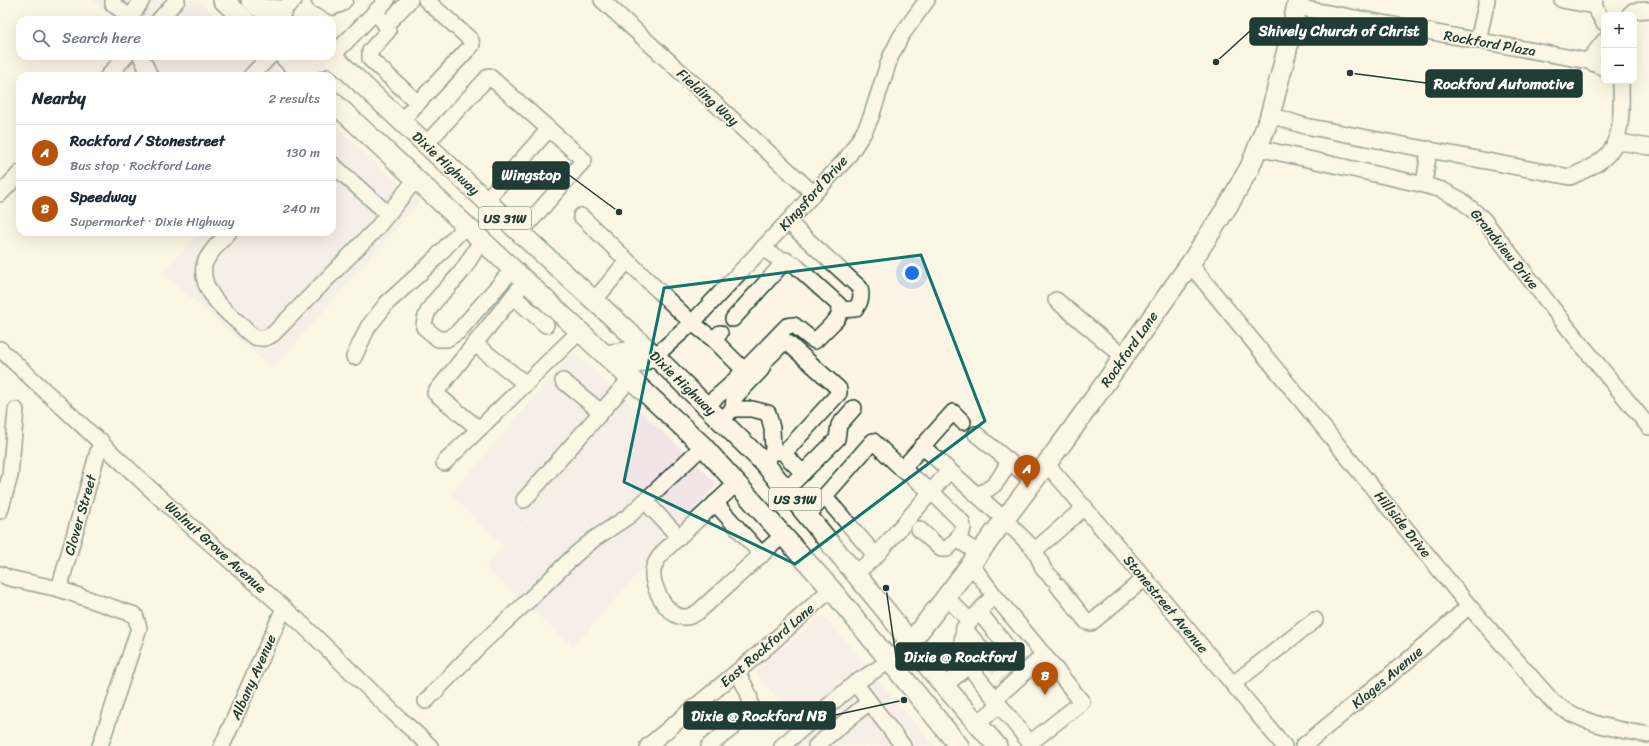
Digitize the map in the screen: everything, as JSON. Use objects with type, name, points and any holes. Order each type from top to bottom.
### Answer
[{"type":"main road","points":[[223,0],[241,16]]},
{"type":"main road","points":[[251,0],[261,9],[285,8]]},
{"type":"main road","name":"Rockford Lane","points":[[890,661],[910,643],[1033,481],[1124,357],[1190,264],[1230,204],[1250,167],[1270,115],[1297,4]]},
{"type":"main road","points":[[293,63],[314,63],[322,60]]},
{"type":"main road","name":"Dixie Highway","points":[[336,60],[594,301],[655,356],[706,406],[727,414],[774,456],[786,489],[856,573],[944,686],[997,746]]},
{"type":"main road","name":"US 31W","points":[[336,107],[466,225],[703,446],[831,589],[959,746]]},
{"type":"main road","points":[[606,355],[626,352],[638,364],[655,356]]},
{"type":"street","points":[[113,0],[113,4],[128,16]]},
{"type":"street","points":[[134,16],[142,0]]},
{"type":"street","points":[[162,16],[177,0]]},
{"type":"street","points":[[319,0],[333,7],[341,4],[345,0]]},
{"type":"street","points":[[336,52],[387,0]]},
{"type":"street","points":[[386,25],[410,0]]},
{"type":"street","points":[[402,121],[472,45],[471,40],[426,0]]},
{"type":"street","name":"Fielding Way","points":[[602,0],[814,194]]},
{"type":"street","name":"Kingsford Drive","points":[[655,356],[692,323],[847,158],[864,132],[875,106],[890,58],[901,36],[927,0]]},
{"type":"street","points":[[1478,42],[1487,0]]},
{"type":"street","points":[[1562,0],[1595,3],[1601,16]]},
{"type":"street","name":"Rockford Plaza","points":[[1297,4],[1478,42],[1588,60],[1601,66]]},
{"type":"street","points":[[1633,12],[1649,10]]},
{"type":"street","points":[[375,12],[386,25],[388,31],[370,50],[370,59],[418,103]]},
{"type":"street","points":[[1588,60],[1601,45]]},
{"type":"street","points":[[112,72],[122,60]]},
{"type":"street","points":[[143,60],[148,72]]},
{"type":"street","points":[[264,72],[293,63]]},
{"type":"street","points":[[426,144],[489,76],[584,160],[520,232]]},
{"type":"street","points":[[1270,115],[1305,126],[1570,176],[1598,162],[1609,153],[1617,138],[1621,112],[1621,84]]},
{"type":"street","points":[[486,200],[549,129]]},
{"type":"street","points":[[1615,142],[1649,147]]},
{"type":"street","name":"Grandview Drive","points":[[1258,148],[1424,185],[1442,190],[1461,200],[1483,220],[1568,328],[1649,427]]},
{"type":"street","points":[[1424,185],[1429,150]]},
{"type":"street","points":[[336,168],[388,214]]},
{"type":"street","points":[[0,194],[16,177]]},
{"type":"street","points":[[226,236],[205,262],[205,281],[210,292],[226,311],[253,336],[267,338],[273,334],[376,229],[416,179]]},
{"type":"street","points":[[581,216],[692,323],[710,338],[717,336],[744,370]]},
{"type":"street","points":[[788,222],[860,288],[862,294],[858,306],[855,309],[839,310]]},
{"type":"street","points":[[354,358],[368,328],[387,303],[430,264],[466,225]]},
{"type":"street","points":[[482,240],[461,272],[429,309],[424,319],[424,328],[438,339],[447,339],[458,332],[520,275]]},
{"type":"street","points":[[706,406],[787,326],[794,325],[815,341],[836,320],[839,305],[795,265],[774,256],[763,248]]},
{"type":"street","points":[[733,319],[786,260]]},
{"type":"street","points":[[594,301],[628,261]]},
{"type":"street","name":"Hillside Drive","points":[[1190,264],[1469,606],[1541,688],[1564,710],[1587,721],[1600,726],[1649,735]]},
{"type":"street","points":[[479,430],[435,393],[514,296],[520,275]]},
{"type":"street","points":[[514,296],[546,325]]},
{"type":"street","points":[[1056,300],[1124,357]]},
{"type":"street","points":[[444,463],[580,331]]},
{"type":"street","points":[[727,414],[734,398],[761,370],[765,361],[783,343],[787,342],[839,389],[839,393],[774,456]]},
{"type":"street","points":[[475,344],[526,384]]},
{"type":"street","name":"Walnut Grove Avenue","points":[[0,349],[185,521],[284,608],[430,746]]},
{"type":"street","points":[[524,500],[631,378]]},
{"type":"street","points":[[563,381],[602,412]]},
{"type":"street","points":[[786,489],[837,439],[839,425],[854,408]]},
{"type":"street","points":[[727,414],[752,409],[768,413],[772,428],[774,456]]},
{"type":"street","points":[[0,511],[10,476],[16,410]]},
{"type":"street","points":[[902,469],[953,412],[963,422]]},
{"type":"street","points":[[976,434],[1033,481]]},
{"type":"street","points":[[808,515],[873,441],[902,469],[932,492],[962,522],[963,529],[957,539],[947,549],[941,549],[919,529]]},
{"type":"street","name":"Clover Street","points":[[59,589],[101,442]]},
{"type":"street","points":[[426,701],[479,646],[576,554],[594,539],[629,516],[703,446]]},
{"type":"street","points":[[922,446],[1004,519],[1035,550],[1044,570],[1087,622],[1091,623],[1145,578]]},
{"type":"street","points":[[774,456],[787,457],[803,472]]},
{"type":"street","points":[[977,495],[992,488],[1009,461]]},
{"type":"street","name":"Stonestreet Avenue","points":[[1046,463],[1145,578],[1284,746]]},
{"type":"street","points":[[856,573],[876,556],[949,471]]},
{"type":"street","points":[[737,483],[679,536],[656,561],[653,570],[653,580],[655,590],[661,599],[675,614],[682,617],[688,617],[698,612],[783,535]]},
{"type":"street","points":[[825,497],[876,556]]},
{"type":"street","points":[[645,501],[679,536]]},
{"type":"street","points":[[715,503],[762,555]]},
{"type":"street","points":[[1035,550],[1085,508]]},
{"type":"street","points":[[957,539],[974,558],[994,595],[1082,702],[1028,745],[960,655],[971,621],[994,595]]},
{"type":"street","points":[[0,574],[9,578],[59,589],[135,615],[139,628],[100,746]]},
{"type":"street","name":"East Rockford Lane","points":[[648,746],[737,672],[831,589]]},
{"type":"street","points":[[946,597],[971,621],[1005,644]]},
{"type":"street","name":"Klages Avenue","points":[[1303,746],[1407,661],[1469,606]]},
{"type":"street","name":"Albany Avenue","points":[[222,746],[284,608]]},
{"type":"street","points":[[1233,684],[1315,620]]},
{"type":"street","points":[[971,621],[989,658]]},
{"type":"street","points":[[977,724],[997,702],[1009,681],[1044,655]]},
{"type":"street","points":[[782,746],[855,683],[890,661]]},
{"type":"street","points":[[944,686],[968,666]]},
{"type":"street","points":[[709,746],[747,716],[751,709],[752,702],[750,695],[737,672]]},
{"type":"street","points":[[855,683],[903,746]]},
{"type":"street","points":[[816,746],[869,702]]},
{"type":"highlighted area","points":[[921,255],[985,421],[795,564],[624,482],[664,288]]},
{"type":"shaded area","points":[[92,0],[198,0],[216,16],[112,16]]},
{"type":"shaded area","points":[[128,60],[265,60],[278,72],[118,72]]},
{"type":"shaded area","points":[[336,128],[419,202],[273,369],[162,273],[195,236],[336,236]]},
{"type":"shaded area","points":[[573,353],[688,455],[629,513],[597,534],[552,492],[503,546],[451,494]]},
{"type":"shaded area","points":[[692,459],[717,484],[573,647],[485,567],[552,493],[601,539]]},
{"type":"shaded area","points":[[823,615],[934,746],[771,746],[796,723],[755,671]]},
{"type":"tunnel","points":[[1005,644],[1023,665]]},
{"type":"tunnel","points":[[989,658],[1007,679]]},
{"type":"place","name":"Shively Church of Christ","points":[[1216,62]]},
{"type":"place","name":"Rockford Automotive","points":[[1350,73]]},
{"type":"place","name":"Wingstop","points":[[619,212]]},
{"type":"place","name":"Rockford / Stonestreet","points":[[1027,488]]},
{"type":"place","name":"Dixie @ Rockford","points":[[886,588]]},
{"type":"place","name":"Speedway","points":[[1045,695]]},
{"type":"place","name":"Dixie @ Rockford NB","points":[[904,700]]}]
